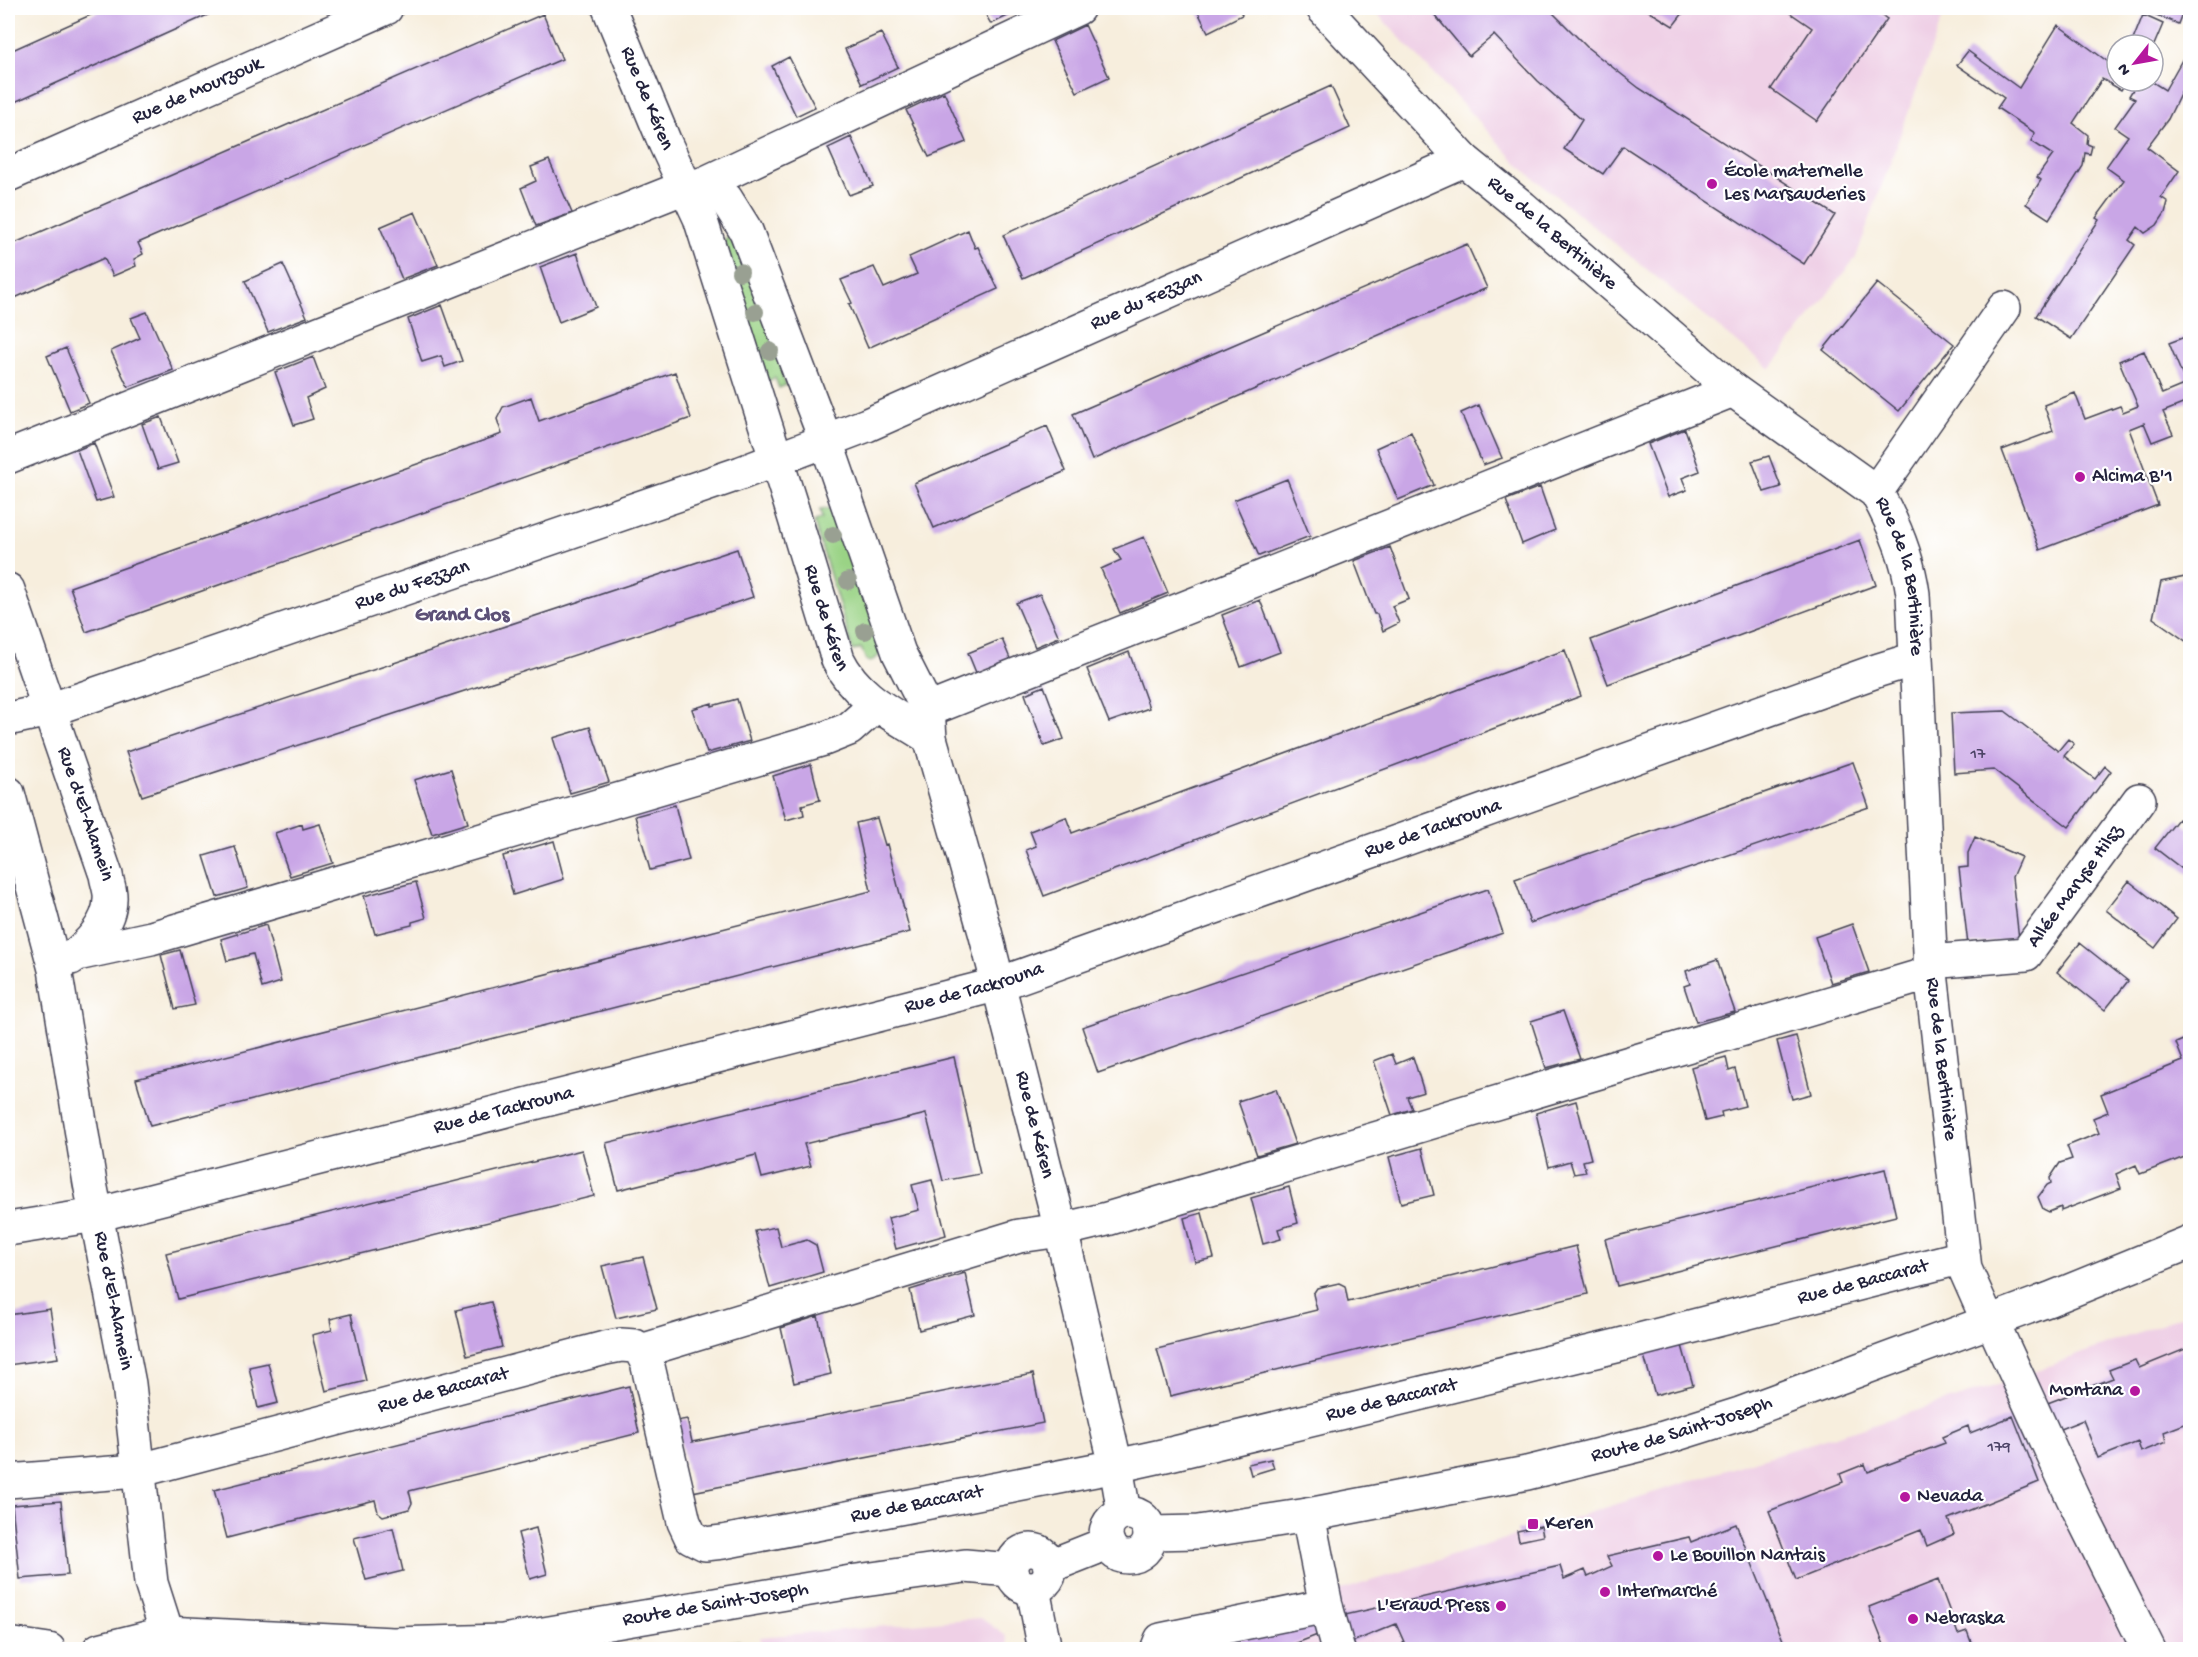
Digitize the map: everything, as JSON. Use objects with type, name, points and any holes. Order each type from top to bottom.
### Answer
[{"type":"street","name":"Rue de Mourzouk","points":[[8,175],[386,8]]},
{"type":"street","name":"Rue de Kéren","points":[[609,8],[694,185],[700,218],[838,660],[854,686],[876,705],[929,724]]},
{"type":"street","points":[[8,457],[694,185],[1078,8]]},
{"type":"street","name":"Rue de la Bertinière","points":[[1323,8],[1464,160],[1522,207],[1733,390],[1876,492],[1899,538],[1910,570],[1913,594],[1930,968],[1965,1269],[1988,1321],[1995,1328],[2073,1498],[2149,1650]]},
{"type":"street","name":"Rue du Fezzan","points":[[826,441],[889,416],[1464,160]]},
{"type":"street","name":"Rue de Kéren","points":[[694,185],[715,190],[726,199],[746,231],[826,441],[899,653],[929,724],[999,984],[1061,1230],[1116,1467],[1124,1513]]},
{"type":"street","points":[[1876,492],[2004,308]]},
{"type":"street","points":[[929,724],[1733,390]]},
{"type":"street","points":[[776,459],[826,441]]},
{"type":"street","name":"Rue du Fezzan","points":[[49,710],[776,459]]},
{"type":"street","name":"Rue d'El-Alamein","points":[[8,590],[106,875],[111,898],[108,915],[91,941],[66,962]]},
{"type":"street","name":"Rue de Tackrouna","points":[[8,1229],[96,1215],[999,984],[1879,670],[1915,660]]},
{"type":"street","points":[[66,962],[824,739],[849,729],[876,705]]},
{"type":"street","points":[[8,719],[49,710]]},
{"type":"street","name":"Rue d'El-Alamein","points":[[8,793],[66,962],[96,1215],[129,1384],[151,1583],[166,1633]]},
{"type":"street","name":"Allée Maryse Hilsz","points":[[641,1350],[1018,1236],[1061,1230],[1107,1219],[1930,968],[2026,954],[2139,800]]},
{"type":"street","name":"Route de Saint-Joseph","points":[[1150,1533],[1198,1532],[1308,1515],[1527,1473],[1651,1442],[1740,1414],[2190,1242]]},
{"type":"street","name":"Rue de Baccarat","points":[[8,1481],[137,1471],[605,1348],[621,1345],[635,1346],[641,1350],[651,1374],[684,1522],[691,1537],[705,1544],[723,1542],[1116,1467],[1616,1346],[1963,1257]]},
{"type":"street","points":[[1124,1513],[1133,1513],[1142,1517],[1148,1524],[1150,1533],[1146,1548],[1133,1556],[1125,1556],[1118,1554],[1108,1543],[1106,1533],[1115,1517],[1124,1513]]},
{"type":"street","points":[[1308,1515],[1326,1606],[1338,1650]]},
{"type":"street","name":"Route de Saint-Joseph","points":[[99,1650],[166,1633],[393,1644],[503,1641],[857,1581],[965,1566],[1031,1575],[1108,1543]]},
{"type":"street","points":[[1031,1575],[1045,1650]]},
{"type":"street","points":[[1157,1650],[1161,1640],[1234,1637],[1326,1606]]},
{"type":"street","points":[[8,1644],[49,1650]]},
{"type":"shaded area","name":"École maternelle Les Marsauderies","points":[[1372,8],[1946,8],[1856,257],[1770,369],[1524,170]]},
{"type":"shaded area","points":[[2190,1313],[2190,1649],[1150,1650],[1998,1385]]},
{"type":"shaded area","points":[[981,1618],[1006,1636],[1009,1649],[763,1649],[760,1637]]},
{"type":"green space","points":[[730,237],[733,244],[740,242],[789,372],[782,375],[786,385],[779,388],[775,378],[767,381],[724,239]]},
{"type":"green space","points":[[829,508],[832,515],[841,512],[883,653],[870,662],[866,660],[861,648],[853,651],[814,522],[822,518],[820,510]]},
{"type":"green space","points":[[739,1641],[741,1649],[682,1649]]},
{"type":"building","points":[[106,8],[223,8],[8,105],[8,52]]},
{"type":"building","points":[[982,8],[1024,8],[991,24]]},
{"type":"building","points":[[1196,8],[1239,8],[1242,15],[1208,32]]},
{"type":"building","points":[[1439,8],[1548,8],[1588,48],[1639,88],[1835,215],[1804,264],[1623,146],[1603,174],[1564,149],[1582,120],[1538,81],[1494,35],[1469,56],[1433,13]]},
{"type":"building","points":[[1644,8],[1687,8],[1673,26]]},
{"type":"building","points":[[1783,8],[1871,8],[1887,19],[1817,121],[1771,89],[1812,28]]},
{"type":"building","points":[[2140,8],[2184,8],[2178,24]]},
{"type":"building","points":[[543,14],[562,59],[138,243],[143,254],[134,259],[136,266],[113,276],[104,258],[8,301],[8,246]]},
{"type":"building","points":[[2143,15],[2163,24],[2159,33],[2136,33]]},
{"type":"building","points":[[1085,25],[1109,77],[1077,92],[1052,41]]},
{"type":"building","points":[[2058,25],[2105,60],[2105,81],[2102,79],[2073,123],[2088,135],[2087,144],[2092,146],[2090,154],[2085,153],[2083,166],[2049,219],[2026,204],[2041,180],[2037,177],[2053,155],[2031,141],[2035,133],[1997,108],[2004,98],[1957,65],[1968,51],[2019,88]]},
{"type":"building","points":[[881,33],[898,67],[862,84],[845,49]]},
{"type":"building","points":[[2187,51],[2190,53],[2190,74],[2168,119],[2147,147],[2179,171],[2161,197],[2168,202],[2165,213],[2157,225],[2145,233],[2138,227],[2129,240],[2135,245],[2071,339],[2036,316],[2099,220],[2096,218],[2124,180],[2106,167],[2128,136],[2115,127],[2135,99],[2129,96],[2131,93],[2165,93]]},
{"type":"building","points":[[789,57],[815,107],[796,116],[772,66]]},
{"type":"building","points":[[1331,86],[1350,128],[1023,278],[1003,235]]},
{"type":"building","points":[[944,92],[966,142],[929,157],[906,110]]},
{"type":"building","points":[[851,137],[873,186],[849,195],[828,148]]},
{"type":"building","points":[[549,160],[572,213],[536,226],[521,188],[536,181],[531,167]]},
{"type":"building","points":[[415,212],[438,265],[402,279],[380,227]]},
{"type":"building","points":[[968,230],[975,248],[978,247],[998,289],[868,348],[841,280],[874,267],[884,288],[917,274],[909,257]]},
{"type":"building","points":[[1467,244],[1487,288],[1092,460],[1073,414]]},
{"type":"building","points":[[577,253],[596,307],[559,322],[540,267]]},
{"type":"building","points":[[283,264],[307,317],[268,332],[245,281]]},
{"type":"building","points":[[1877,283],[1954,344],[1899,411],[1823,350]]},
{"type":"building","points":[[442,305],[462,361],[445,367],[441,356],[422,362],[408,319]]},
{"type":"building","points":[[147,312],[173,370],[128,387],[111,351],[140,338],[131,318]]},
{"type":"building","name":"Alcima B'1","points":[[2190,335],[2190,401],[2163,412],[2173,434],[2152,442],[2144,423],[2129,429],[2158,505],[2040,550],[2002,450],[2053,431],[2044,405],[2075,393],[2085,419],[2120,406],[2123,412],[2138,406],[2119,361],[2144,351],[2162,394],[2186,384],[2169,343]]},
{"type":"building","points":[[66,348],[89,403],[70,411],[47,356]]},
{"type":"building","points":[[313,357],[325,389],[306,398],[313,419],[294,425],[275,372]]},
{"type":"building","points":[[675,372],[691,418],[86,632],[70,587],[502,434],[497,419],[503,407],[531,397],[539,421]]},
{"type":"building","points":[[1479,405],[1502,458],[1483,465],[1461,413]]},
{"type":"building","points":[[161,417],[178,463],[158,469],[142,424]]},
{"type":"building","points":[[1047,426],[1066,471],[934,528],[914,483]]},
{"type":"building","points":[[1685,429],[1700,471],[1682,478],[1687,490],[1668,497],[1648,444]]},
{"type":"building","points":[[1411,432],[1434,485],[1398,500],[1376,448]]},
{"type":"building","points":[[94,443],[114,497],[96,502],[77,450]]},
{"type":"building","points":[[1769,456],[1781,487],[1764,492],[1752,461]]},
{"type":"building","points":[[1287,479],[1310,536],[1259,556],[1234,500]]},
{"type":"building","points":[[1540,487],[1555,530],[1522,544],[1506,500]]},
{"type":"building","points":[[1144,537],[1168,593],[1120,613],[1101,569],[1121,560],[1114,549]]},
{"type":"building","points":[[1860,540],[1876,585],[1608,684],[1591,640]]},
{"type":"building","points":[[1390,547],[1409,599],[1392,606],[1399,623],[1383,631],[1377,614],[1374,614],[1354,561]]},
{"type":"building","points":[[737,549],[753,597],[142,796],[126,752]]},
{"type":"building","points":[[2190,576],[2190,644],[2153,618],[2161,582]]},
{"type":"building","points":[[1040,594],[1059,637],[1035,647],[1016,603]]},
{"type":"building","points":[[1260,600],[1280,652],[1241,667],[1222,615]]},
{"type":"building","points":[[1002,639],[1011,661],[977,675],[968,653]]},
{"type":"building","points":[[1565,650],[1581,696],[1044,896],[1026,850],[1036,846],[1030,831],[1066,817],[1072,833]]},
{"type":"building","points":[[1129,652],[1149,708],[1109,722],[1087,669]]},
{"type":"building","points":[[1044,686],[1064,739],[1044,746],[1025,694]]},
{"type":"building","points":[[737,699],[750,741],[707,753],[692,709]]},
{"type":"building","points":[[2005,711],[2058,751],[2068,739],[2074,744],[2064,756],[2095,779],[2105,766],[2111,771],[2069,827],[1994,770],[1954,773],[1951,713]]},
{"type":"building","points":[[590,727],[609,782],[570,793],[553,738]]},
{"type":"building","points":[[1853,762],[1869,807],[1530,923],[1515,879]]},
{"type":"building","points":[[811,764],[820,800],[802,805],[804,815],[786,820],[773,776]]},
{"type":"building","points":[[451,769],[468,823],[432,834],[414,780]]},
{"type":"building","points":[[675,805],[689,860],[650,870],[635,816]]},
{"type":"building","points":[[877,818],[885,845],[887,844],[910,932],[150,1126],[136,1079],[871,891],[856,823]]},
{"type":"building","points":[[2178,819],[2190,829],[2190,875],[2155,848]]},
{"type":"building","points":[[302,824],[303,829],[320,824],[333,863],[290,876],[275,833]]},
{"type":"building","points":[[1975,837],[2021,857],[2012,877],[2019,939],[1968,945],[1959,868],[1968,867],[1968,853]]},
{"type":"building","points":[[554,841],[564,879],[513,895],[503,856]]},
{"type":"building","points":[[235,847],[248,888],[217,897],[204,856]]},
{"type":"building","points":[[2129,881],[2177,919],[2155,948],[2106,910]]},
{"type":"building","points":[[416,882],[426,918],[412,922],[412,925],[375,934],[364,896]]},
{"type":"building","points":[[1488,889],[1503,933],[1098,1073],[1082,1027]]},
{"type":"building","points":[[1852,924],[1869,972],[1831,983],[1815,937]]},
{"type":"building","points":[[266,925],[281,982],[262,988],[253,954],[227,961],[221,939]]},
{"type":"building","points":[[2080,943],[2128,981],[2105,1010],[2057,972]]},
{"type":"building","points":[[180,950],[195,1005],[175,1009],[161,955]]},
{"type":"building","points":[[1717,960],[1735,1012],[1696,1022],[1684,986],[1690,984],[1686,971]]},
{"type":"building","points":[[1563,1011],[1580,1059],[1546,1068],[1531,1021]]},
{"type":"building","points":[[1796,1036],[1811,1094],[1792,1099],[1777,1041]]},
{"type":"building","points":[[2190,1037],[2190,1155],[2140,1174],[2136,1165],[2116,1174],[2121,1188],[2061,1211],[2061,1207],[2049,1212],[2043,1209],[2038,1197],[2051,1183],[2050,1178],[2060,1163],[2072,1159],[2067,1146],[2099,1133],[2093,1118],[2108,1112],[2101,1094],[2183,1061],[2176,1043]]},
{"type":"building","points":[[1392,1054],[1396,1064],[1413,1057],[1424,1092],[1407,1097],[1412,1109],[1392,1115],[1374,1061]]},
{"type":"building","points":[[954,1057],[980,1174],[943,1181],[926,1114],[804,1144],[811,1166],[762,1178],[756,1155],[618,1190],[606,1143]]},
{"type":"building","points":[[1726,1057],[1729,1071],[1735,1069],[1745,1106],[1721,1112],[1722,1117],[1705,1121],[1691,1067]]},
{"type":"building","points":[[1276,1089],[1295,1144],[1257,1155],[1238,1101]]},
{"type":"building","points":[[1576,1101],[1591,1159],[1583,1161],[1586,1172],[1574,1174],[1570,1161],[1549,1167],[1536,1113]]},
{"type":"building","points":[[1422,1148],[1434,1195],[1401,1203],[1389,1157]]},
{"type":"building","points":[[582,1150],[594,1196],[178,1299],[166,1253]]},
{"type":"building","points":[[1885,1169],[1896,1216],[1617,1286],[1605,1239]]},
{"type":"building","points":[[932,1180],[946,1235],[896,1249],[888,1218],[919,1210],[912,1185]]},
{"type":"building","points":[[1289,1187],[1298,1223],[1278,1229],[1281,1239],[1263,1244],[1251,1198]]},
{"type":"building","points":[[1202,1213],[1214,1258],[1195,1262],[1184,1218]]},
{"type":"building","points":[[776,1227],[781,1247],[807,1240],[816,1245],[823,1272],[770,1288],[755,1231]]},
{"type":"building","points":[[1576,1246],[1588,1294],[1170,1396],[1157,1349],[1317,1310],[1313,1294],[1317,1288],[1339,1283],[1345,1286],[1348,1302]]},
{"type":"building","points":[[643,1257],[657,1309],[616,1318],[602,1266]]},
{"type":"building","points":[[965,1273],[975,1315],[919,1330],[910,1290]]},
{"type":"building","points":[[491,1302],[502,1347],[467,1356],[456,1310]]},
{"type":"building","points":[[50,1309],[58,1358],[8,1365],[8,1315]]},
{"type":"building","points":[[351,1314],[366,1381],[326,1391],[312,1335],[332,1330],[330,1319]]},
{"type":"building","points":[[818,1316],[831,1374],[794,1383],[781,1328]]},
{"type":"building","points":[[1681,1342],[1693,1385],[1655,1395],[1643,1352]]},
{"type":"building","name":"Montana","points":[[2190,1347],[2190,1422],[2164,1432],[2166,1442],[2141,1452],[2138,1442],[2098,1458],[2083,1420],[2055,1431],[2045,1404],[2113,1378],[2109,1370],[2135,1360],[2139,1368]]},
{"type":"building","points":[[268,1363],[278,1403],[258,1408],[249,1367]]},
{"type":"building","points":[[1033,1374],[1043,1423],[692,1492],[676,1421],[687,1419],[692,1442]]},
{"type":"building","points":[[629,1386],[639,1433],[409,1491],[412,1503],[409,1509],[383,1516],[378,1512],[375,1500],[227,1538],[214,1490]]},
{"type":"building","name":"Nevada","points":[[2013,1416],[2039,1482],[1948,1519],[1954,1534],[1927,1546],[1921,1530],[1796,1580],[1769,1511],[1843,1482],[1840,1474],[1865,1464],[1868,1472],[1945,1443],[1942,1437],[1968,1426],[1970,1433]]},
{"type":"building","points":[[1271,1459],[1274,1468],[1251,1475],[1248,1464]]},
{"type":"building","points":[[61,1501],[68,1575],[20,1579],[12,1505]]},
{"type":"building","name":"Intermarché","points":[[1736,1524],[1787,1650],[1398,1650],[1404,1642],[1396,1624],[1333,1650],[1320,1634],[1279,1650],[1192,1650],[1560,1566],[1564,1579],[1585,1570],[1588,1577],[1612,1566],[1607,1556],[1689,1537],[1691,1542]]},
{"type":"building","points":[[1541,1526],[1543,1536],[1519,1541],[1517,1531]]},
{"type":"building","points":[[393,1528],[403,1571],[366,1580],[354,1538]]},
{"type":"building","points":[[536,1528],[547,1574],[530,1579],[518,1533]]},
{"type":"building","name":"Nebraska","points":[[1938,1580],[1958,1634],[1967,1631],[1974,1650],[1886,1650],[1869,1607]]},
{"type":"building","points":[[944,1642],[947,1650],[928,1650]]},
{"type":"place","name":"École maternelle Les Marsauderies","points":[[1712,184]]},
{"type":"place","name":"Alcima B'1","points":[[2080,477]]},
{"type":"place","name":"Montana","points":[[2135,1391]]},
{"type":"place","name":"Nevada","points":[[1905,1497]]},
{"type":"place","name":"Keren","points":[[1533,1524]]},
{"type":"place","name":"Le Bouillon Nantais","points":[[1658,1556]]},
{"type":"place","name":"Intermarché","points":[[1605,1592]]},
{"type":"place","name":"L'Eraud Press","points":[[1501,1606]]},
{"type":"place","name":"Nebraska","points":[[1913,1619]]},
{"type":"district","name":"Grand Clos","points":[[462,616]]}]
